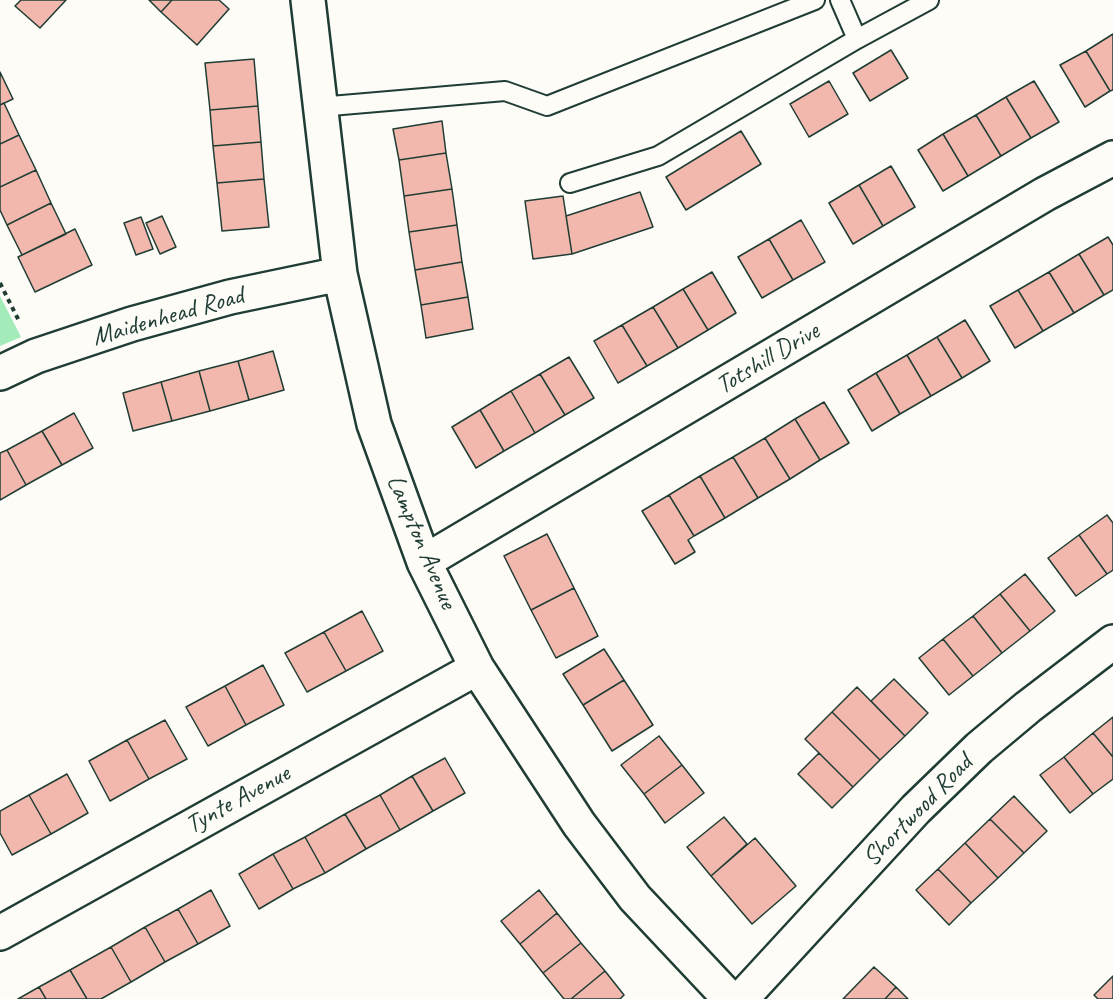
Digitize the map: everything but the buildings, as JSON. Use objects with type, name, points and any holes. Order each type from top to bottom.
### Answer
[{"type":"street","name":"Lampton Avenue","points":[[308,0],[340,274],[374,424],[424,562],[477,668],[572,814],[635,898],[730,999]]},
{"type":"street","name":"Totshill Drive","points":[[424,562],[1045,194],[1113,158]]},
{"type":"street","name":"Maidenhead Road","points":[[0,373],[36,356],[132,324],[230,297],[340,274]]},
{"type":"street","name":"Shortwood Road","points":[[741,999],[916,809],[963,763],[1028,707],[1113,642]]},
{"type":"street","name":"Tynte Avenue","points":[[0,933],[477,668]]},
{"type":"lane","points":[[319,107],[506,91],[547,106],[815,0]]},
{"type":"lane","points":[[840,0],[857,39]]},
{"type":"lane","points":[[570,183],[658,156],[857,39],[929,0]]},
{"type":"path","points":[[0,283],[36,356]]},
{"type":"green space","points":[[0,296],[21,337],[0,346]]}]
